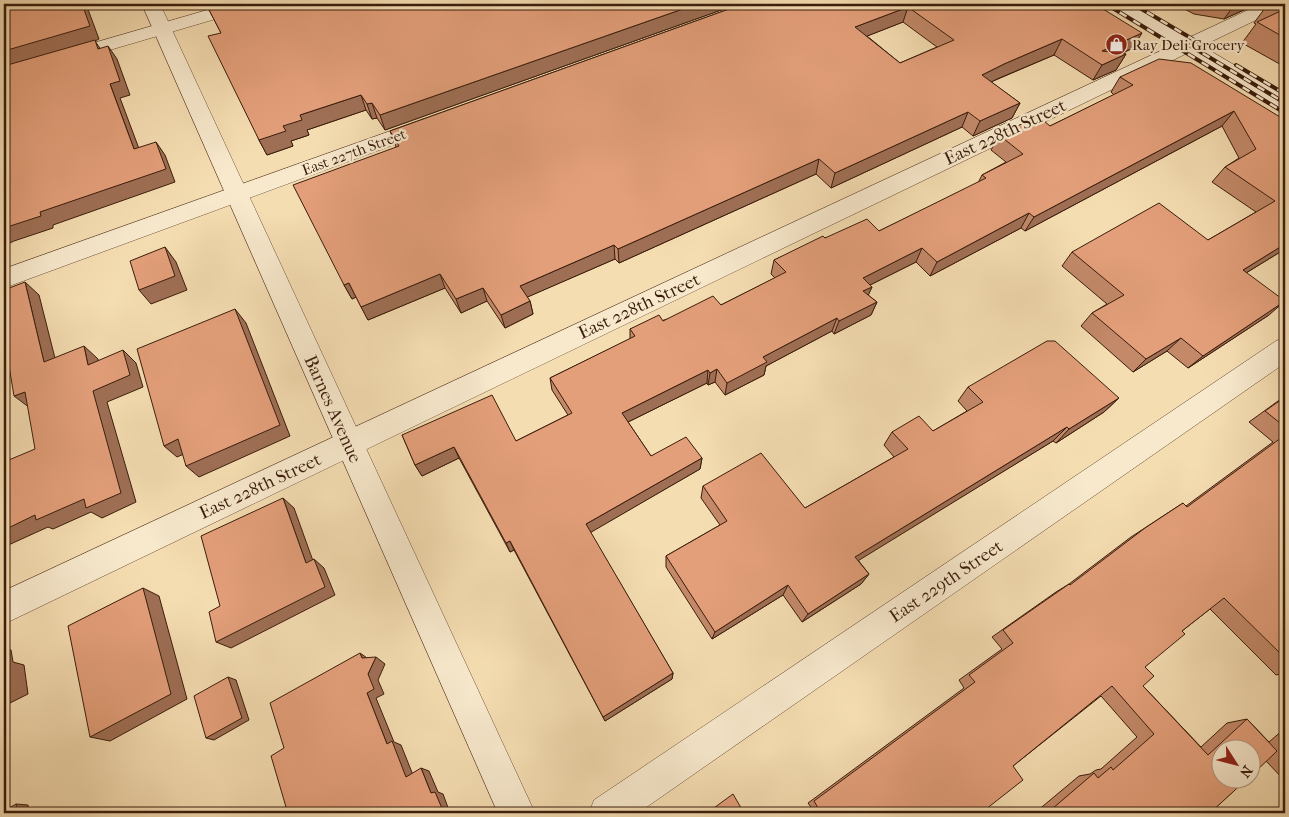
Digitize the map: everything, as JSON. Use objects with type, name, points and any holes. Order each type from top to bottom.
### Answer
[{"type":"street","name":"Barnes Avenue","points":[[151,4],[518,813]]},
{"type":"street","points":[[4,75],[246,4]]},
{"type":"street","points":[[1118,4],[1285,104]]},
{"type":"street","name":"East 228th Street","points":[[4,608],[1275,4]]},
{"type":"street","name":"East 227th Street","points":[[4,279],[445,118]]},
{"type":"street","name":"East 229th Street","points":[[607,813],[1285,349]]},
{"type":"building","points":[[4,4],[82,4],[90,26],[4,51]]},
{"type":"building","points":[[215,4],[697,4],[380,115],[372,103],[367,104],[361,95],[300,115],[302,120],[283,126],[286,131],[259,140],[208,36],[221,33],[207,6]]},
{"type":"building","points":[[743,4],[1095,4],[1142,33],[1102,51],[1126,54],[1102,65],[1062,39],[1004,64],[982,75],[1020,103],[980,121],[968,112],[835,173],[819,159],[618,249],[614,245],[520,286],[530,301],[501,315],[483,288],[456,299],[440,274],[361,307],[349,283],[344,285],[293,185],[399,146],[390,131]],"holes":[[[908,7],[954,40],[900,63],[855,27]]]},
{"type":"building","points":[[1285,9],[1285,38],[1257,22]]},
{"type":"building","points":[[95,40],[98,49],[108,46],[120,81],[110,84],[134,149],[156,142],[166,169],[40,212],[41,216],[4,228],[4,66]]},
{"type":"building","points":[[1159,59],[1191,63],[1285,120],[1285,244],[1243,270],[1285,301],[1203,356],[1181,338],[1146,359],[1092,313],[1124,295],[1072,252],[1159,203],[1208,240],[1275,201],[1225,167],[1256,149],[1234,111],[1034,217],[1029,213],[937,262],[922,248],[863,278],[872,287],[863,291],[877,302],[839,321],[837,318],[763,357],[767,362],[727,383],[717,369],[710,373],[708,370],[622,413],[651,456],[686,437],[702,458],[586,524],[673,673],[603,717],[510,541],[506,543],[454,447],[415,465],[402,435],[492,395],[516,441],[572,413],[550,378],[635,336],[630,329],[659,315],[663,321],[713,296],[721,305],[786,272],[774,260],[823,236],[825,238],[867,219],[879,231],[986,178],[982,175],[1023,154],[999,135],[1038,116],[1050,126],[1133,85],[1120,77]]},
{"type":"building","points":[[165,247],[175,276],[139,290],[130,261]]},
{"type":"building","points":[[25,282],[44,362],[84,346],[88,365],[123,350],[130,375],[93,391],[121,493],[86,508],[84,499],[36,520],[35,515],[4,530],[4,462],[35,449],[25,392],[14,396],[7,354],[4,355],[4,290]]},
{"type":"building","points":[[235,309],[280,425],[186,466],[178,439],[164,446],[137,349]]},
{"type":"building","points":[[1047,341],[1055,341],[1119,398],[1069,429],[1067,427],[855,557],[869,574],[808,614],[788,585],[715,632],[666,556],[727,521],[703,486],[761,453],[805,508],[908,449],[892,432],[919,416],[933,431],[983,402],[968,387]]},
{"type":"building","points":[[1285,397],[1285,427],[1265,411]]},
{"type":"building","points":[[1285,435],[1285,588],[1282,590],[1285,593],[1285,658],[1224,598],[1182,631],[1185,634],[1145,667],[1154,676],[1143,686],[1208,755],[1212,751],[1212,790],[1235,790],[1210,813],[1055,813],[1052,809],[1094,773],[1098,778],[1111,767],[1113,770],[1154,734],[1112,686],[1013,766],[1023,780],[981,813],[821,813],[814,801],[975,682],[969,675],[1013,643],[1003,630],[1070,585],[1145,528],[1183,503],[1187,507]]},
{"type":"building","points":[[283,498],[306,563],[314,559],[325,587],[216,642],[209,612],[220,606],[201,536]]},
{"type":"building","points":[[143,588],[171,694],[90,737],[68,626]]},
{"type":"building","points":[[360,653],[362,658],[376,657],[368,674],[374,689],[367,693],[387,744],[392,741],[406,777],[421,768],[431,793],[435,792],[444,813],[354,813],[352,808],[345,813],[275,813],[286,807],[271,756],[284,748],[270,703]]},
{"type":"building","points":[[4,669],[6,689],[4,690]]},
{"type":"building","points":[[228,677],[242,718],[206,738],[194,696]]},
{"type":"building","points":[[1247,719],[1277,751],[1262,765],[1262,740],[1224,740]]},
{"type":"building","points":[[1285,744],[1285,753],[1281,748]]},
{"type":"building","points":[[733,794],[744,813],[707,813]]},
{"type":"building","points":[[16,804],[17,813],[4,813],[4,811]]},
{"type":"railway","points":[[1106,4],[1285,113]]},
{"type":"railway","points":[[1133,4],[1201,44]]},
{"type":"railway","points":[[1189,45],[1285,103]]},
{"type":"railway","points":[[1236,65],[1285,94]]},
{"type":"place","name":"Ray Deli Grocery","points":[[1116,45]]}]
